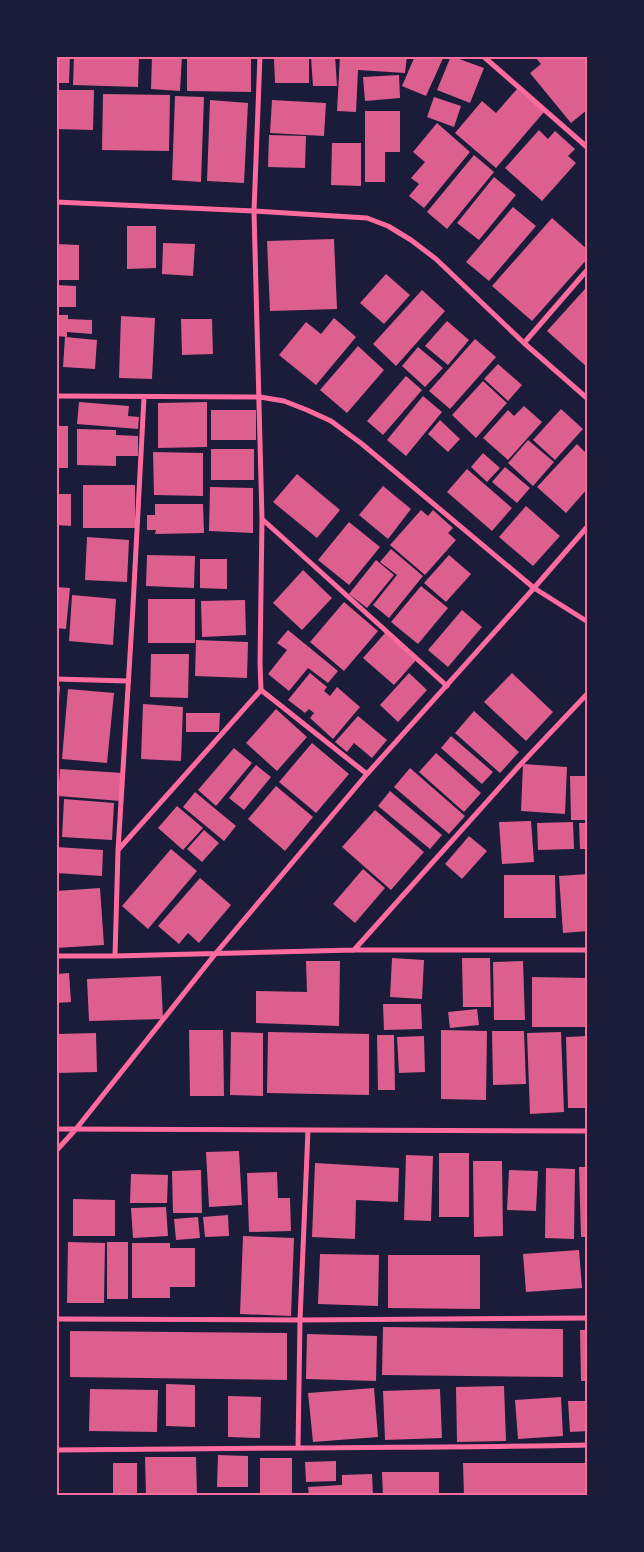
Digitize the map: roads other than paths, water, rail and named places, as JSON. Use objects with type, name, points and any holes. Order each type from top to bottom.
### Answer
[{"type":"street","points":[[118,851],[261,690],[262,518],[254,211],[260,56]]},
{"type":"street","points":[[483,56],[588,148]]},
{"type":"street","points":[[56,202],[367,218],[388,226],[436,259],[524,343],[588,399]]},
{"type":"street","points":[[524,343],[588,269]]},
{"type":"street","points":[[56,396],[260,397],[284,401],[308,410],[331,421],[362,444],[534,588],[588,622]]},
{"type":"street","points":[[115,956],[118,851],[144,397]]},
{"type":"street","points":[[262,518],[447,686]]},
{"type":"street","points":[[56,1150],[76,1129],[216,953],[367,774],[588,526]]},
{"type":"street","points":[[56,679],[128,681]]},
{"type":"street","points":[[261,690],[367,774]]},
{"type":"street","points":[[354,950],[519,766],[588,693]]},
{"type":"street","points":[[56,956],[354,950],[588,950]]},
{"type":"street","points":[[56,1129],[588,1132]]},
{"type":"street","points":[[298,1448],[300,1320],[308,1130]]},
{"type":"street","points":[[56,1319],[588,1318]]},
{"type":"street","points":[[56,1450],[588,1445]]}]
